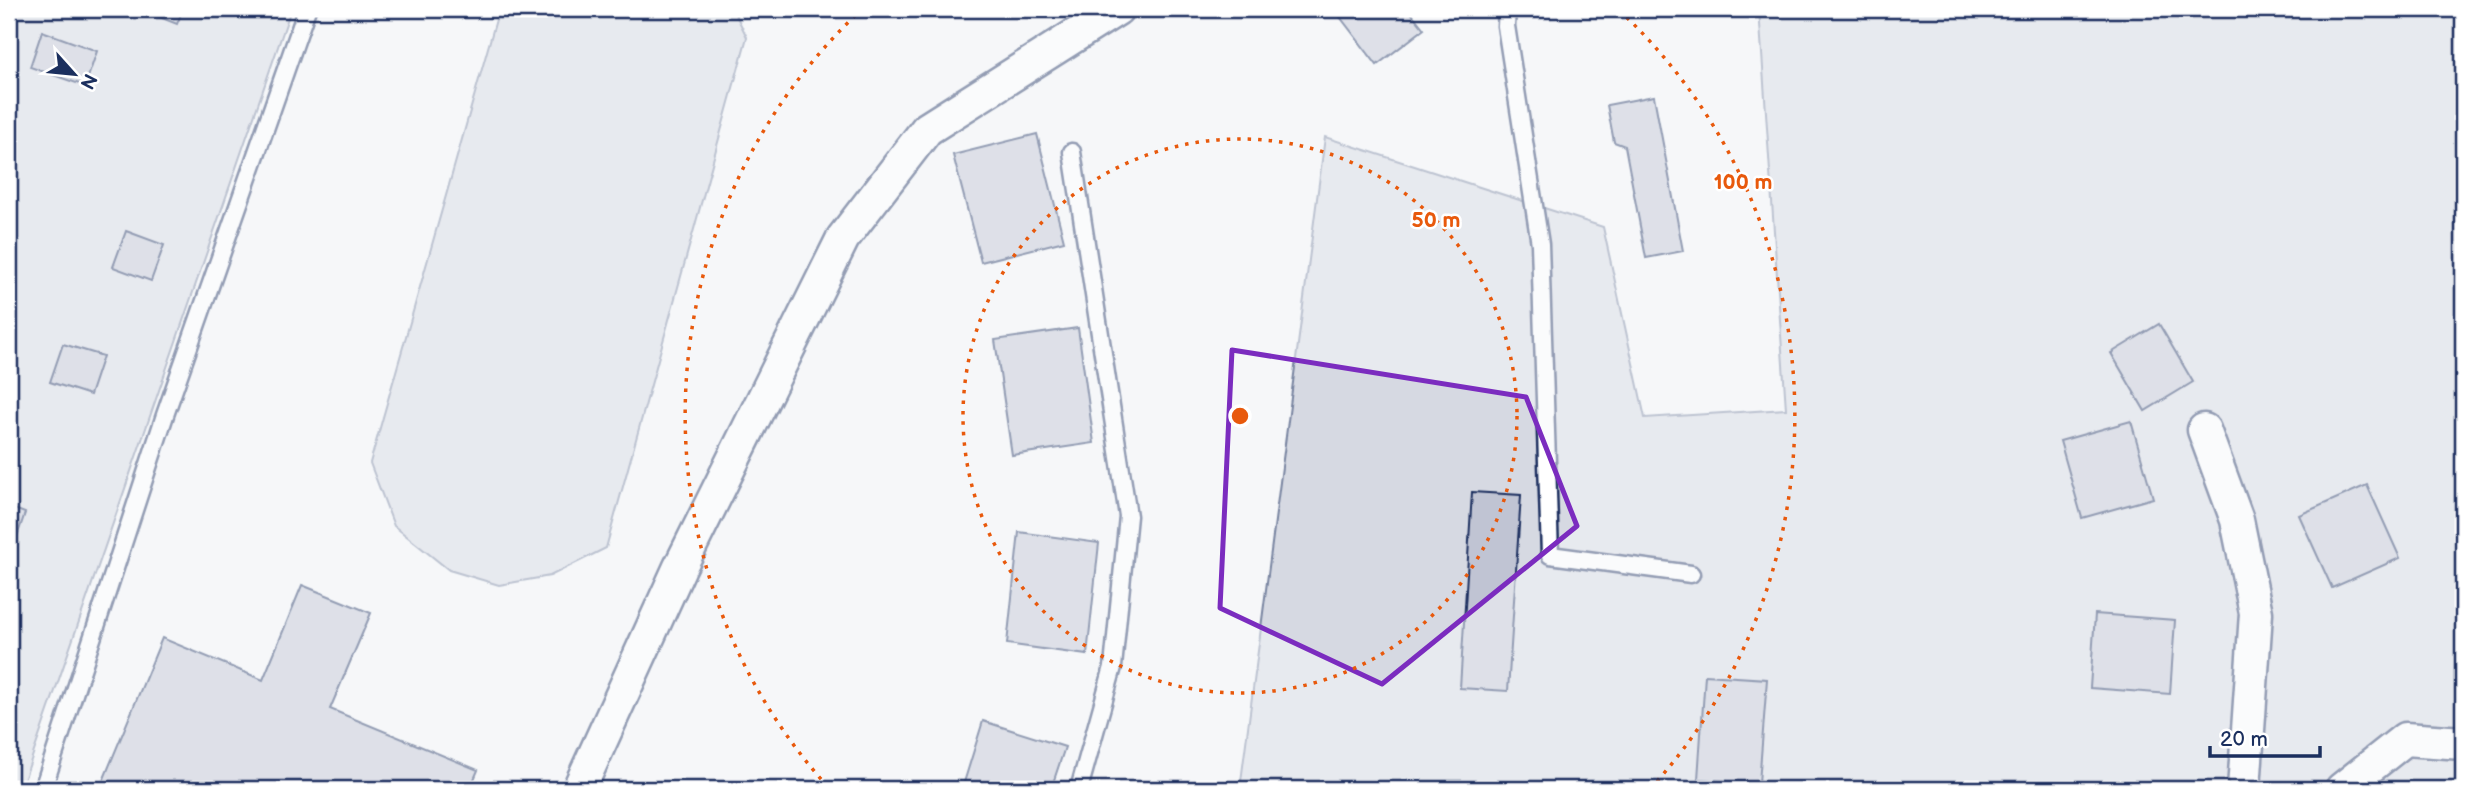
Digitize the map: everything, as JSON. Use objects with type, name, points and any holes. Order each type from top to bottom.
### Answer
[{"type":"street","points":[[579,789],[680,567],[843,237],[928,129],[1117,9]]},
{"type":"street","points":[[2204,430],[2237,520],[2256,613],[2244,789]]},
{"type":"street","points":[[2342,789],[2405,739],[2463,743]]},
{"type":"lane","points":[[43,789],[165,415],[307,9]]},
{"type":"lane","points":[[1507,9],[1506,26],[1539,244],[1550,555],[1691,574]]},
{"type":"lane","points":[[1072,152],[1128,516],[1113,667],[1079,789]]},
{"type":"highlighted area","points":[[1232,350],[1526,397],[1577,526],[1382,684],[1220,608]]},
{"type":"shaded area","points":[[9,9],[291,9],[21,789],[9,789]]},
{"type":"shaded area","points":[[499,9],[733,9],[747,37],[606,548],[550,576],[499,585],[449,570],[394,526],[370,463]]},
{"type":"shaded area","points":[[1759,9],[2463,9],[2463,789],[1240,789],[1325,137],[1603,227],[1645,418],[1786,409]]},
{"type":"building","points":[[139,9],[183,9],[177,24]]},
{"type":"building","points":[[1334,9],[1408,9],[1424,29],[1377,65]]},
{"type":"building","points":[[42,31],[97,51],[85,86],[30,67]]},
{"type":"building","points":[[1654,96],[1683,251],[1646,258],[1625,146],[1614,142],[1607,105]]},
{"type":"building","points":[[1037,134],[1064,241],[981,262],[953,155]]},
{"type":"building","points":[[126,231],[164,245],[151,281],[113,267]]},
{"type":"building","points":[[2159,324],[2193,382],[2145,411],[2111,353]]},
{"type":"building","points":[[1078,328],[1094,443],[1012,455],[995,340]]},
{"type":"building","points":[[63,344],[103,356],[90,395],[50,382]]},
{"type":"building","points":[[2131,421],[2153,498],[2082,518],[2060,441]]},
{"type":"building","points":[[2367,485],[2400,558],[2332,588],[2299,515]]},
{"type":"building","points":[[1472,492],[1521,495],[1508,691],[1460,688]]},
{"type":"building","points":[[9,507],[25,513],[9,560]]},
{"type":"building","points":[[1019,532],[1099,543],[1087,655],[1007,644]]},
{"type":"building","points":[[302,585],[371,613],[330,709],[478,770],[470,789],[123,789],[103,781],[162,638],[263,680]]},
{"type":"building","points":[[2095,614],[2175,620],[2170,694],[2090,688]]},
{"type":"building","points":[[1705,675],[1767,679],[1759,783],[1698,779]]},
{"type":"building","points":[[983,721],[1065,747],[1051,789],[962,789]]}]
